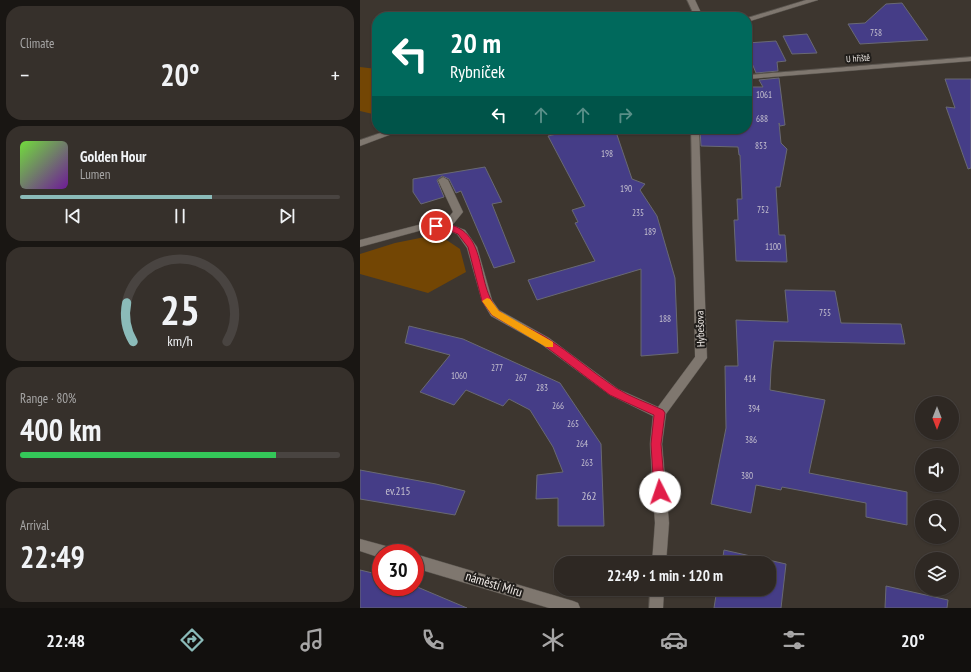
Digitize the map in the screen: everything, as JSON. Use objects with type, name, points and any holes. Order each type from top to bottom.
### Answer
[{"type":"street","points":[[691,0],[697,12]]},
{"type":"street","points":[[752,19],[814,0]]},
{"type":"street","name":"U hřiště","points":[[752,77],[971,59]]},
{"type":"street","points":[[360,143],[386,134]]},
{"type":"street","name":"Hybešova","points":[[660,556],[662,523],[656,444],[660,413],[701,358],[695,134]]},
{"type":"street","points":[[443,180],[458,212],[446,226]]},
{"type":"street","points":[[360,244],[395,233],[426,226],[446,226],[460,232],[472,247],[487,301],[495,313],[545,341],[614,392],[660,413]]},
{"type":"street","points":[[360,544],[372,548]]},
{"type":"street","name":"náměstí Míru","points":[[424,564],[573,608]]},
{"type":"street","points":[[656,608],[657,596]]},
{"type":"shaded area","points":[[360,67],[372,68],[372,114],[360,111]]},
{"type":"shaded area","points":[[430,236],[445,239],[460,249],[466,272],[428,293],[360,274],[360,254],[395,243]]},
{"type":"building","points":[[902,3],[928,40],[860,44],[848,24],[865,23],[886,4]]},
{"type":"building","points":[[807,34],[817,53],[792,54],[783,36]]},
{"type":"building","points":[[776,41],[786,61],[777,62],[778,71],[756,73],[752,63],[752,43]]},
{"type":"building","points":[[779,78],[785,125],[780,126],[779,123],[781,143],[787,149],[780,187],[776,187],[779,235],[785,235],[787,262],[736,261],[734,220],[738,220],[737,199],[742,199],[740,155],[738,147],[701,146],[700,134],[752,134],[752,87],[763,87],[759,80]]},
{"type":"building","points":[[945,79],[971,79],[971,168],[968,169],[946,107],[955,108]]},
{"type":"building","points":[[557,134],[617,134],[632,179],[645,184],[640,190],[657,216],[675,278],[678,353],[641,356],[641,269],[537,300],[528,280],[595,261],[575,223],[578,222],[572,210],[585,206],[548,136]]},
{"type":"building","points":[[485,167],[502,202],[492,204],[515,262],[494,268],[461,191],[456,193],[449,179],[442,176],[437,180],[444,197],[421,204],[413,192],[413,179]]},
{"type":"building","points":[[785,290],[835,291],[841,323],[901,324],[905,344],[774,341],[770,390],[825,400],[809,473],[907,492],[907,525],[866,517],[866,503],[782,487],[781,490],[756,485],[751,513],[711,504],[726,428],[725,366],[738,366],[736,320],[788,322]]},
{"type":"building","points":[[409,326],[463,339],[560,383],[601,444],[604,526],[558,526],[558,498],[536,499],[537,475],[563,472],[553,447],[530,410],[509,399],[503,406],[466,390],[454,405],[420,392],[450,355],[405,343]]},
{"type":"building","points":[[360,470],[465,491],[455,515],[360,499]]},
{"type":"building","points":[[724,550],[751,556],[723,556]]},
{"type":"building","points":[[776,562],[786,564],[781,608],[714,608],[716,596],[776,596]]},
{"type":"building","points":[[360,570],[372,573],[372,596],[424,596],[424,590],[467,608],[360,608]]},
{"type":"building","points":[[886,586],[915,593],[915,596],[930,596],[948,600],[947,608],[885,608]]},
{"type":"slow traffic","points":[[487,301],[495,313],[550,344]]},
{"type":"route","points":[[436,226],[446,226],[460,232],[472,247],[487,301],[495,313],[545,341],[614,392],[660,413],[656,444],[660,492]]}]
